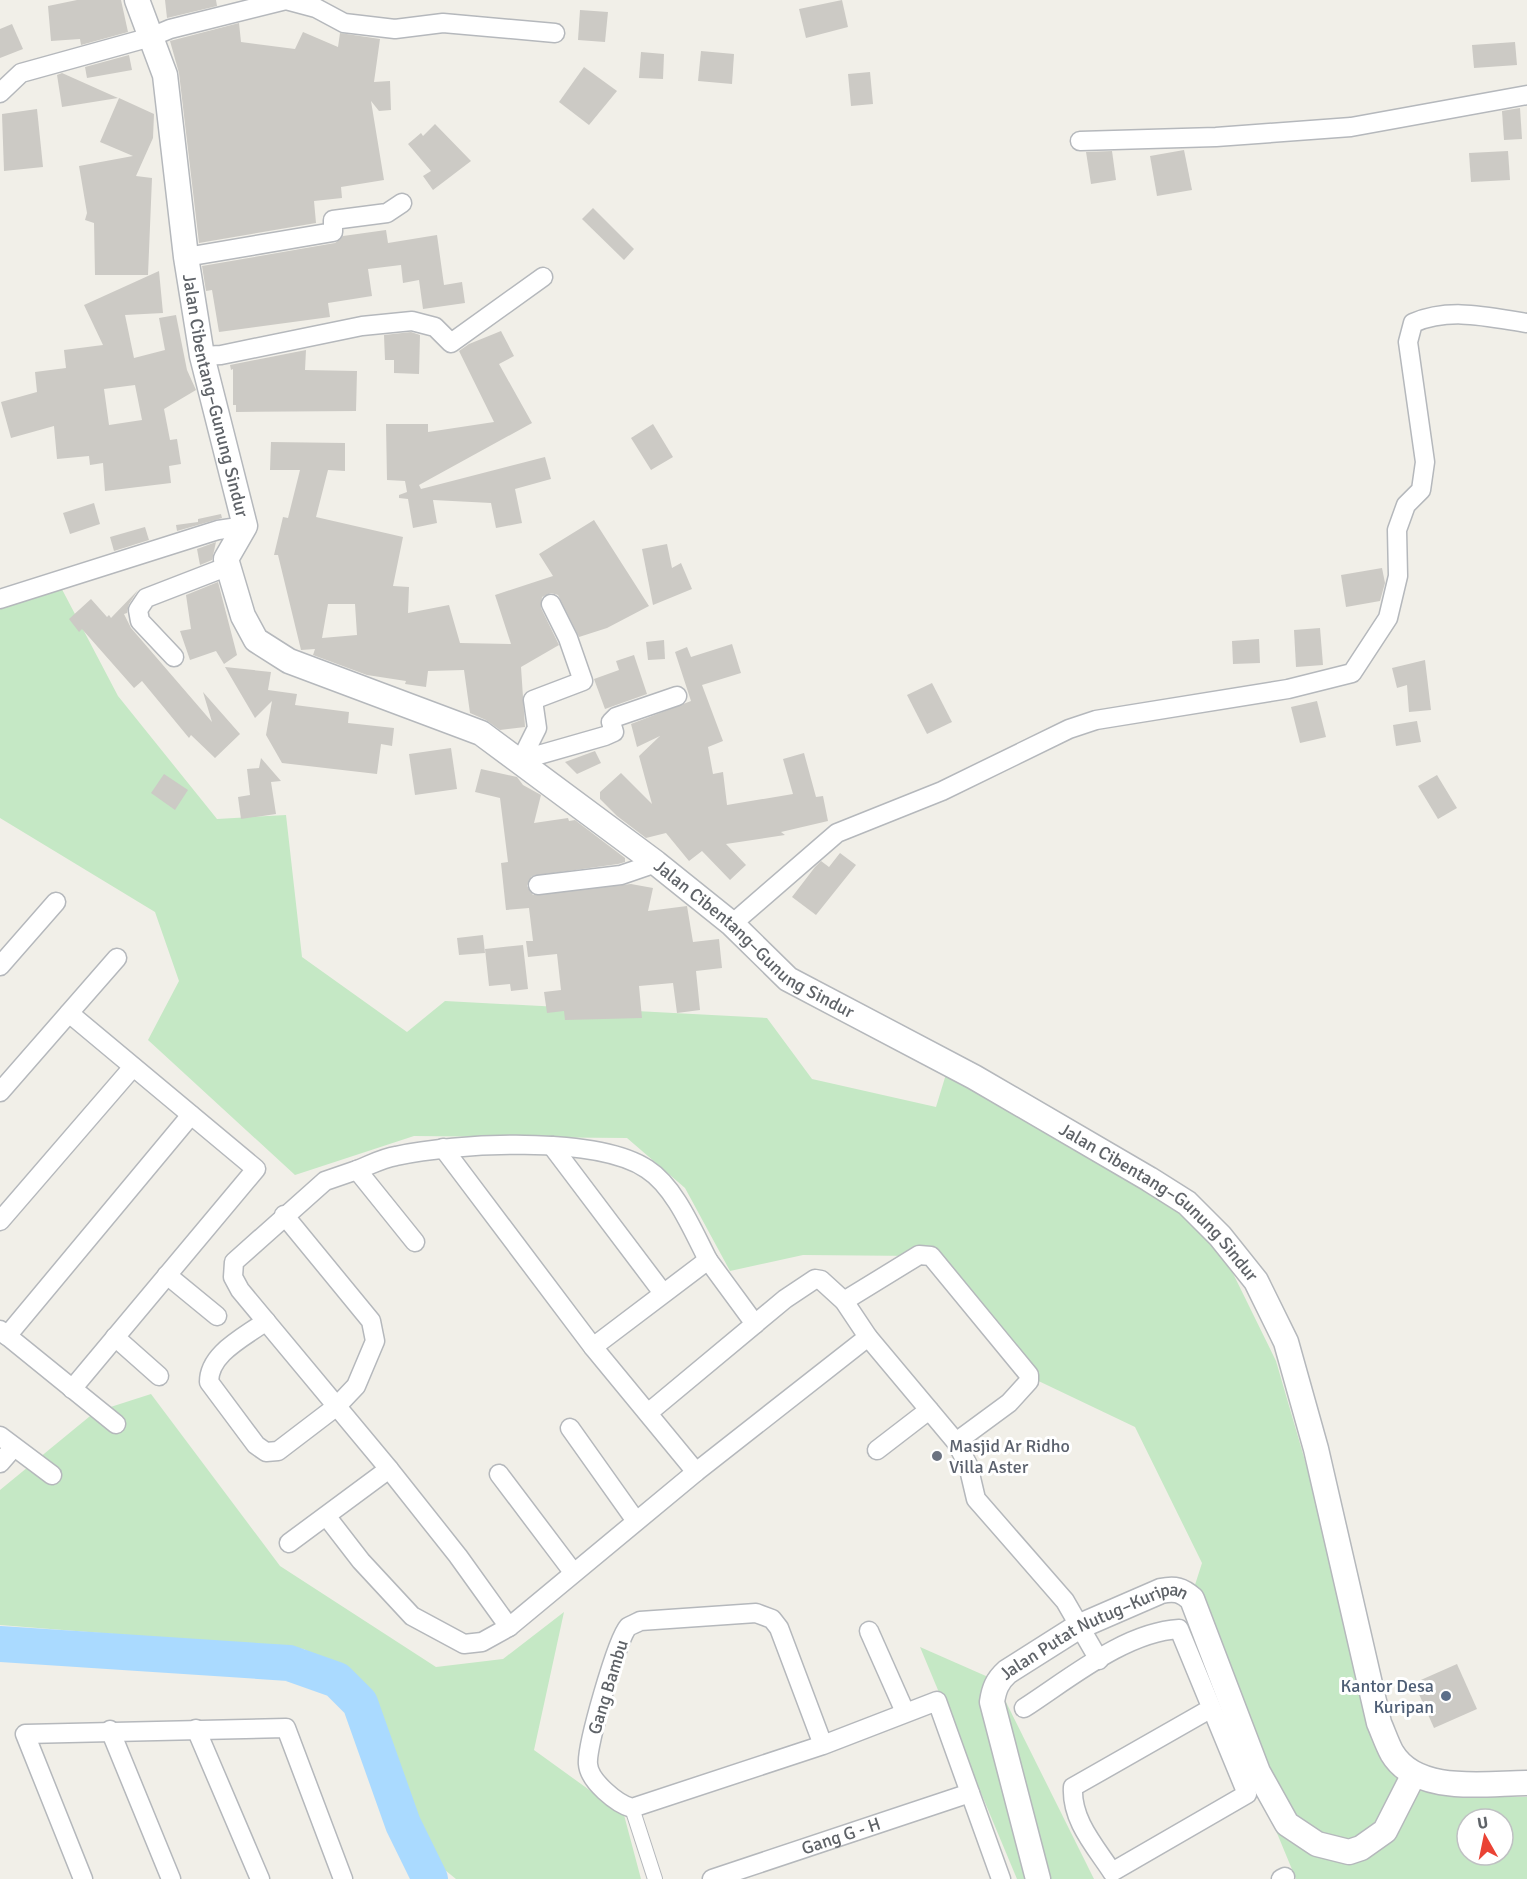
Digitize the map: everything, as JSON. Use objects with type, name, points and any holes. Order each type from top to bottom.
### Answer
[{"type":"street","name":"Jalan Cibentang–Gunung Sindur","points":[[138,0],[165,75],[186,257],[202,356],[244,526],[226,559],[243,616],[256,640],[290,661],[481,733],[521,760],[656,862],[732,924],[788,979],[974,1077],[1187,1203],[1220,1236],[1256,1281],[1286,1342],[1316,1449],[1379,1723],[1393,1754],[1414,1774],[1443,1782],[1527,1783]]},
{"type":"street","points":[[0,93],[21,73],[151,38],[170,29],[286,0],[316,8],[344,23],[354,25],[394,29],[443,23],[555,33]]},
{"type":"street","points":[[1080,141],[1216,137],[1351,127],[1527,95]]},
{"type":"street","points":[[186,257],[333,232],[333,220],[387,213],[402,203]]},
{"type":"street","points":[[202,356],[221,355],[362,326],[412,321],[435,327],[451,343],[543,277]]},
{"type":"street","points":[[732,924],[837,833],[942,791],[1069,729],[1095,720],[1288,689],[1352,674],[1388,618],[1398,576],[1396,530],[1406,505],[1421,490],[1425,462],[1408,342],[1413,323],[1430,315],[1460,313],[1527,323]]},
{"type":"street","points":[[0,598],[207,534],[244,526]]},
{"type":"street","points":[[174,657],[140,621],[138,609],[146,598],[221,569],[226,559]]},
{"type":"street","points":[[521,760],[537,728],[533,700],[583,681],[568,638],[551,604]]},
{"type":"street","points":[[521,760],[605,736],[614,732],[611,722],[616,717],[677,696]]},
{"type":"street","points":[[538,885],[621,875],[656,862]]},
{"type":"street","points":[[0,966],[56,902]]},
{"type":"street","points":[[0,1092],[117,958]]},
{"type":"street","points":[[69,1013],[256,1169],[72,1389]]},
{"type":"street","points":[[0,1221],[133,1067]]},
{"type":"street","points":[[116,1424],[3,1333],[191,1115]]},
{"type":"street","points":[[552,1146],[663,1293]]},
{"type":"street","points":[[509,1627],[458,1556],[390,1469],[240,1290],[233,1277],[234,1262],[284,1215],[325,1181],[393,1156],[443,1148],[579,1146],[619,1155],[649,1170],[677,1202],[708,1260],[755,1324]]},
{"type":"street","points":[[443,1148],[593,1347],[696,1472]]},
{"type":"street","points":[[357,1170],[415,1242]]},
{"type":"street","points":[[266,1321],[214,1360],[209,1370],[209,1382],[256,1445],[266,1452],[278,1451],[337,1406],[356,1386],[375,1341],[371,1321],[284,1215]]},
{"type":"street","points":[[844,1300],[919,1255],[931,1256],[1029,1375],[1029,1381],[1008,1402],[956,1442]]},
{"type":"street","points":[[593,1347],[708,1260]]},
{"type":"street","points":[[167,1275],[217,1316]]},
{"type":"street","points":[[648,1413],[785,1299],[815,1279],[821,1280],[844,1300],[868,1337],[956,1442],[968,1465],[976,1499],[1065,1601],[1099,1660]]},
{"type":"street","points":[[114,1337],[159,1377]]},
{"type":"street","points":[[327,1517],[361,1561],[412,1616],[464,1644],[482,1642],[509,1627],[696,1472],[868,1337]]},
{"type":"street","points":[[878,1450],[929,1410]]},
{"type":"street","points":[[570,1428],[636,1521]]},
{"type":"street","points":[[0,1463],[7,1442],[52,1475]]},
{"type":"street","points":[[289,1544],[390,1469]]},
{"type":"street","points":[[499,1474],[573,1572]]},
{"type":"street","name":"Jalan Putat Nutug–Kuripan","points":[[1038,1879],[992,1702],[999,1679],[1078,1627],[1161,1591],[1183,1591],[1192,1599],[1258,1772],[1287,1824],[1317,1844],[1349,1852],[1362,1848],[1385,1831],[1414,1774]]},
{"type":"street","name":"Gang Bambu","points":[[632,1808],[619,1804],[592,1776],[588,1765],[592,1733],[615,1659],[628,1628],[640,1621],[756,1613],[772,1619],[779,1628],[823,1745]]},
{"type":"street","points":[[1024,1708],[1130,1641],[1159,1630],[1179,1629],[1198,1672],[1210,1710],[1247,1794],[1114,1876],[1080,1824],[1072,1802],[1072,1787],[1210,1710]]},
{"type":"street","points":[[869,1631],[905,1712]]},
{"type":"street","points":[[655,1879],[632,1808],[823,1745],[937,1701],[1001,1879]]},
{"type":"street","points":[[83,1879],[25,1734],[110,1730],[286,1728],[343,1879]]},
{"type":"street","points":[[196,1729],[260,1879]]},
{"type":"street","points":[[110,1730],[171,1879]]},
{"type":"street","name":"Gang G - H","points":[[712,1879],[970,1793]]},
{"type":"green space","points":[[55,576],[118,696],[217,819],[286,815],[302,957],[407,1032],[445,1001],[767,1018],[812,1079],[936,1107],[947,1071],[1157,1189],[1221,1249],[1276,1361],[1388,1746],[1480,1796],[1527,1797],[1527,1879],[1296,1879],[1186,1613],[1202,1563],[1135,1427],[1028,1376],[919,1256],[803,1255],[730,1271],[685,1188],[627,1138],[414,1136],[295,1175],[148,1040],[179,981],[155,912],[0,818],[0,596]]},
{"type":"green space","points":[[151,1394],[280,1566],[436,1667],[503,1659],[564,1612],[534,1750],[624,1815],[641,1879],[456,1879],[435,1862],[375,1698],[304,1649],[0,1625],[0,1490],[95,1412]]},
{"type":"green space","points":[[920,1647],[995,1680],[1094,1879],[1017,1879]]},
{"type":"building","points":[[77,0],[121,0],[128,32],[81,45],[80,39],[51,41],[48,6]]},
{"type":"building","points":[[165,0],[216,0],[217,6],[167,18]]},
{"type":"building","points":[[842,0],[848,27],[806,38],[799,9]]},
{"type":"building","points":[[580,10],[608,12],[605,42],[578,40]]},
{"type":"building","points":[[239,23],[241,42],[295,49],[303,32],[338,47],[340,33],[380,39],[374,82],[390,81],[391,110],[379,111],[371,101],[384,180],[341,187],[342,198],[314,201],[316,223],[199,243],[179,73],[170,41]]},
{"type":"building","points":[[12,24],[23,49],[0,58],[0,29]]},
{"type":"building","points":[[1515,42],[1517,65],[1474,68],[1472,45]]},
{"type":"building","points":[[701,51],[734,54],[732,84],[698,81]]},
{"type":"building","points":[[641,52],[664,54],[663,79],[639,78]]},
{"type":"building","points":[[129,55],[132,70],[87,78],[85,67]]},
{"type":"building","points":[[584,67],[617,91],[589,125],[559,102]]},
{"type":"building","points":[[870,72],[873,104],[851,106],[848,74]]},
{"type":"building","points":[[62,73],[118,98],[62,107],[57,75]]},
{"type":"building","points":[[119,98],[154,114],[153,138],[136,176],[152,178],[148,275],[95,275],[94,223],[85,220],[87,213],[79,166],[133,156],[100,142]]},
{"type":"building","points":[[1520,108],[1522,139],[1504,140],[1502,111]]},
{"type":"building","points":[[37,109],[43,167],[4,171],[2,114]]},
{"type":"building","points":[[435,124],[471,161],[433,190],[423,176],[431,171],[408,144],[421,133],[423,136]]},
{"type":"building","points":[[1184,150],[1192,190],[1157,196],[1150,156]]},
{"type":"building","points":[[1112,151],[1116,180],[1091,184],[1086,152]]},
{"type":"building","points":[[1508,151],[1510,180],[1471,182],[1469,153]]},
{"type":"building","points":[[593,208],[634,249],[624,260],[582,219]]},
{"type":"building","points":[[386,230],[388,243],[437,235],[444,285],[462,282],[465,303],[423,309],[419,280],[403,283],[401,265],[368,269],[372,296],[328,303],[330,317],[219,332],[212,290],[206,291],[202,266],[335,243],[343,236]]},
{"type":"building","points":[[159,271],[163,313],[125,315],[134,358],[165,350],[159,318],[176,315],[187,370],[196,390],[164,409],[170,440],[177,439],[181,464],[169,466],[171,483],[105,491],[103,463],[90,465],[89,456],[57,459],[54,426],[11,438],[1,402],[37,392],[35,372],[66,368],[64,350],[103,345],[84,305]],"holes":[[[135,385],[142,420],[109,425],[104,389]]]},
{"type":"building","points":[[501,331],[514,356],[499,364],[532,423],[419,485],[421,489],[545,457],[551,479],[515,489],[522,523],[496,528],[491,503],[433,500],[437,523],[413,528],[408,499],[399,498],[399,495],[407,492],[405,481],[387,480],[386,424],[428,424],[428,432],[494,422],[459,351],[469,344]]},
{"type":"building","points":[[411,332],[420,335],[419,374],[394,373],[394,360],[385,360],[384,335]]},
{"type":"building","points":[[306,350],[305,370],[357,371],[356,411],[236,412],[236,405],[233,405],[233,369],[231,370],[230,365]]},
{"type":"building","points":[[653,424],[673,457],[651,470],[631,438]]},
{"type":"building","points":[[271,442],[345,443],[345,471],[328,470],[316,517],[403,537],[393,586],[409,587],[408,613],[449,605],[460,643],[511,644],[495,595],[553,576],[539,554],[594,520],[649,606],[607,628],[579,637],[558,595],[551,593],[542,597],[541,608],[559,645],[521,667],[525,727],[500,730],[470,713],[464,670],[428,671],[426,687],[405,684],[406,681],[367,675],[313,655],[315,649],[301,650],[278,555],[274,555],[283,517],[288,518],[300,470],[270,470]],"holes":[[[328,604],[355,604],[357,635],[322,638]]]},
{"type":"building","points":[[94,503],[100,524],[70,534],[63,513]]},
{"type":"building","points":[[221,514],[222,518],[177,531],[176,525],[198,522],[198,519]]},
{"type":"building","points":[[145,527],[149,540],[114,551],[110,537]]},
{"type":"building","points":[[216,542],[212,560],[200,565],[197,549]]},
{"type":"building","points":[[667,544],[672,568],[681,563],[692,589],[653,605],[642,549]]},
{"type":"building","points":[[1382,568],[1385,583],[1380,601],[1346,607],[1341,575]]},
{"type":"building","points":[[218,582],[237,655],[224,664],[216,651],[190,660],[180,631],[191,629],[186,595]]},
{"type":"building","points":[[138,590],[129,604],[127,613],[124,614],[131,628],[212,722],[203,692],[240,734],[215,758],[191,735],[189,738],[142,681],[134,688],[82,629],[79,632],[69,619],[91,599],[107,617],[109,615],[111,618]]},
{"type":"building","points":[[1320,628],[1323,665],[1296,667],[1294,630]]},
{"type":"building","points":[[1259,639],[1260,663],[1233,664],[1232,641]]},
{"type":"building","points":[[664,640],[665,659],[648,660],[646,642]]},
{"type":"building","points":[[732,644],[741,673],[702,685],[723,741],[708,747],[713,774],[723,772],[727,805],[793,794],[783,759],[804,753],[816,797],[823,796],[828,821],[781,832],[785,835],[726,844],[746,865],[730,880],[702,851],[689,861],[666,833],[646,838],[617,816],[600,799],[600,792],[621,773],[652,804],[639,756],[660,736],[637,747],[631,724],[691,701],[675,652],[687,647],[691,657]]},
{"type":"building","points":[[634,655],[647,694],[605,709],[594,679],[619,670],[616,661]]},
{"type":"building","points":[[1425,660],[1431,710],[1409,712],[1407,685],[1397,688],[1392,668]]},
{"type":"building","points":[[225,667],[271,672],[268,690],[297,694],[295,705],[349,712],[348,723],[394,728],[392,746],[381,744],[377,774],[282,763],[266,735],[272,701],[255,718]]},
{"type":"building","points":[[932,683],[952,722],[927,734],[907,695]]},
{"type":"building","points":[[1317,701],[1326,737],[1300,743],[1291,707]]},
{"type":"building","points":[[1417,721],[1421,742],[1396,746],[1393,725]]},
{"type":"building","points":[[451,748],[457,789],[415,795],[409,754]]},
{"type":"building","points":[[595,751],[601,763],[577,774],[565,762]]},
{"type":"building","points":[[261,758],[281,781],[271,782],[276,814],[241,819],[238,797],[250,795],[247,769],[259,768]]},
{"type":"building","points":[[481,769],[517,777],[523,785],[541,795],[534,823],[568,818],[569,821],[575,820],[625,858],[625,862],[618,864],[532,876],[527,886],[533,895],[631,884],[653,888],[648,911],[687,906],[693,942],[719,939],[722,968],[696,971],[700,1010],[677,1013],[673,983],[639,986],[642,1018],[565,1020],[564,1011],[547,1013],[544,992],[561,990],[557,954],[528,957],[526,941],[533,941],[529,908],[506,910],[501,863],[508,862],[500,798],[475,792]]},
{"type":"building","points":[[164,774],[188,790],[175,810],[151,793]]},
{"type":"building","points":[[1437,775],[1457,808],[1438,819],[1418,786]]},
{"type":"building","points":[[840,853],[856,865],[816,915],[792,897],[821,861],[829,867]]},
{"type":"building","points":[[483,935],[485,953],[459,955],[457,938]]},
{"type":"building","points":[[523,945],[528,989],[511,991],[510,984],[489,986],[485,949]]},
{"type":"building","name":"Kantor Desa Kuripan","points":[[1457,1664],[1477,1709],[1434,1728],[1414,1683]]},
{"type":"waterway","points":[[0,1644],[289,1663],[337,1680],[360,1703],[403,1824],[430,1879]]},
{"type":"place","name":"Masjid Ar Ridho Villa Aster","points":[[937,1456]]},
{"type":"place","name":"Kantor Desa Kuripan","points":[[1446,1696]]}]
